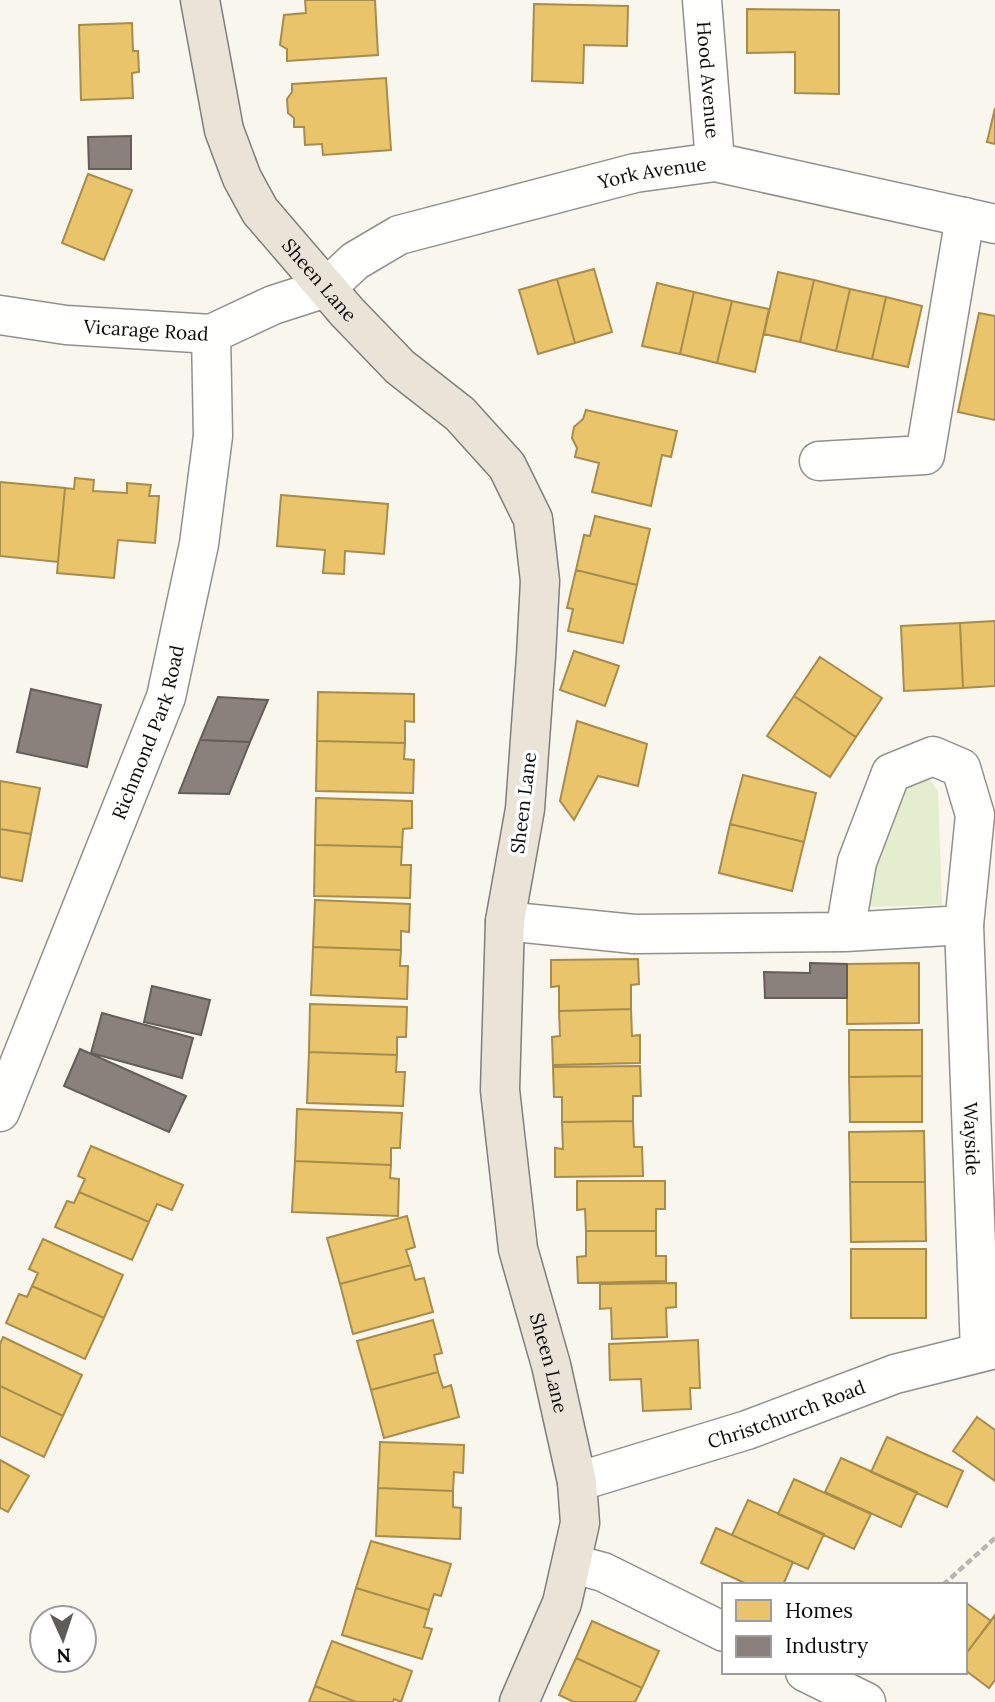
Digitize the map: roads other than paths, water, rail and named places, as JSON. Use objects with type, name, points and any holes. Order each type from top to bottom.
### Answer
[{"type":"main road","name":"Sheen Lane","points":[[200,0],[224,130],[242,178],[260,211],[326,288],[400,367],[460,414],[507,466],[533,519],[540,581],[535,670],[525,809],[505,921],[500,1090],[507,1174],[518,1249],[551,1365],[577,1482],[580,1523],[562,1604],[519,1702]]},
{"type":"street","name":"Hood Avenue","points":[[702,0],[715,162]]},
{"type":"street","name":"York Avenue","points":[[326,288],[355,261],[399,235],[635,173],[715,162],[980,220]]},
{"type":"street","points":[[819,461],[925,455],[980,220]]},
{"type":"street","name":"Vicarage Road","points":[[0,315],[66,325],[211,334],[273,305],[326,288]]},
{"type":"street","name":"Richmond Park Road","points":[[0,1112],[166,697],[198,544],[213,436],[211,334]]},
{"type":"street","name":"Wayside","points":[[845,932],[857,862],[891,774],[933,756],[961,768],[975,816],[964,925],[988,1350]]},
{"type":"street","points":[[505,921],[634,934],[845,932],[964,925]]},
{"type":"street","name":"Christchurch Road","points":[[577,1482],[747,1430],[895,1374],[988,1350]]},
{"type":"street","points":[[573,1564],[603,1572],[722,1631]]},
{"type":"street","points":[[809,1674],[866,1702]]}]
